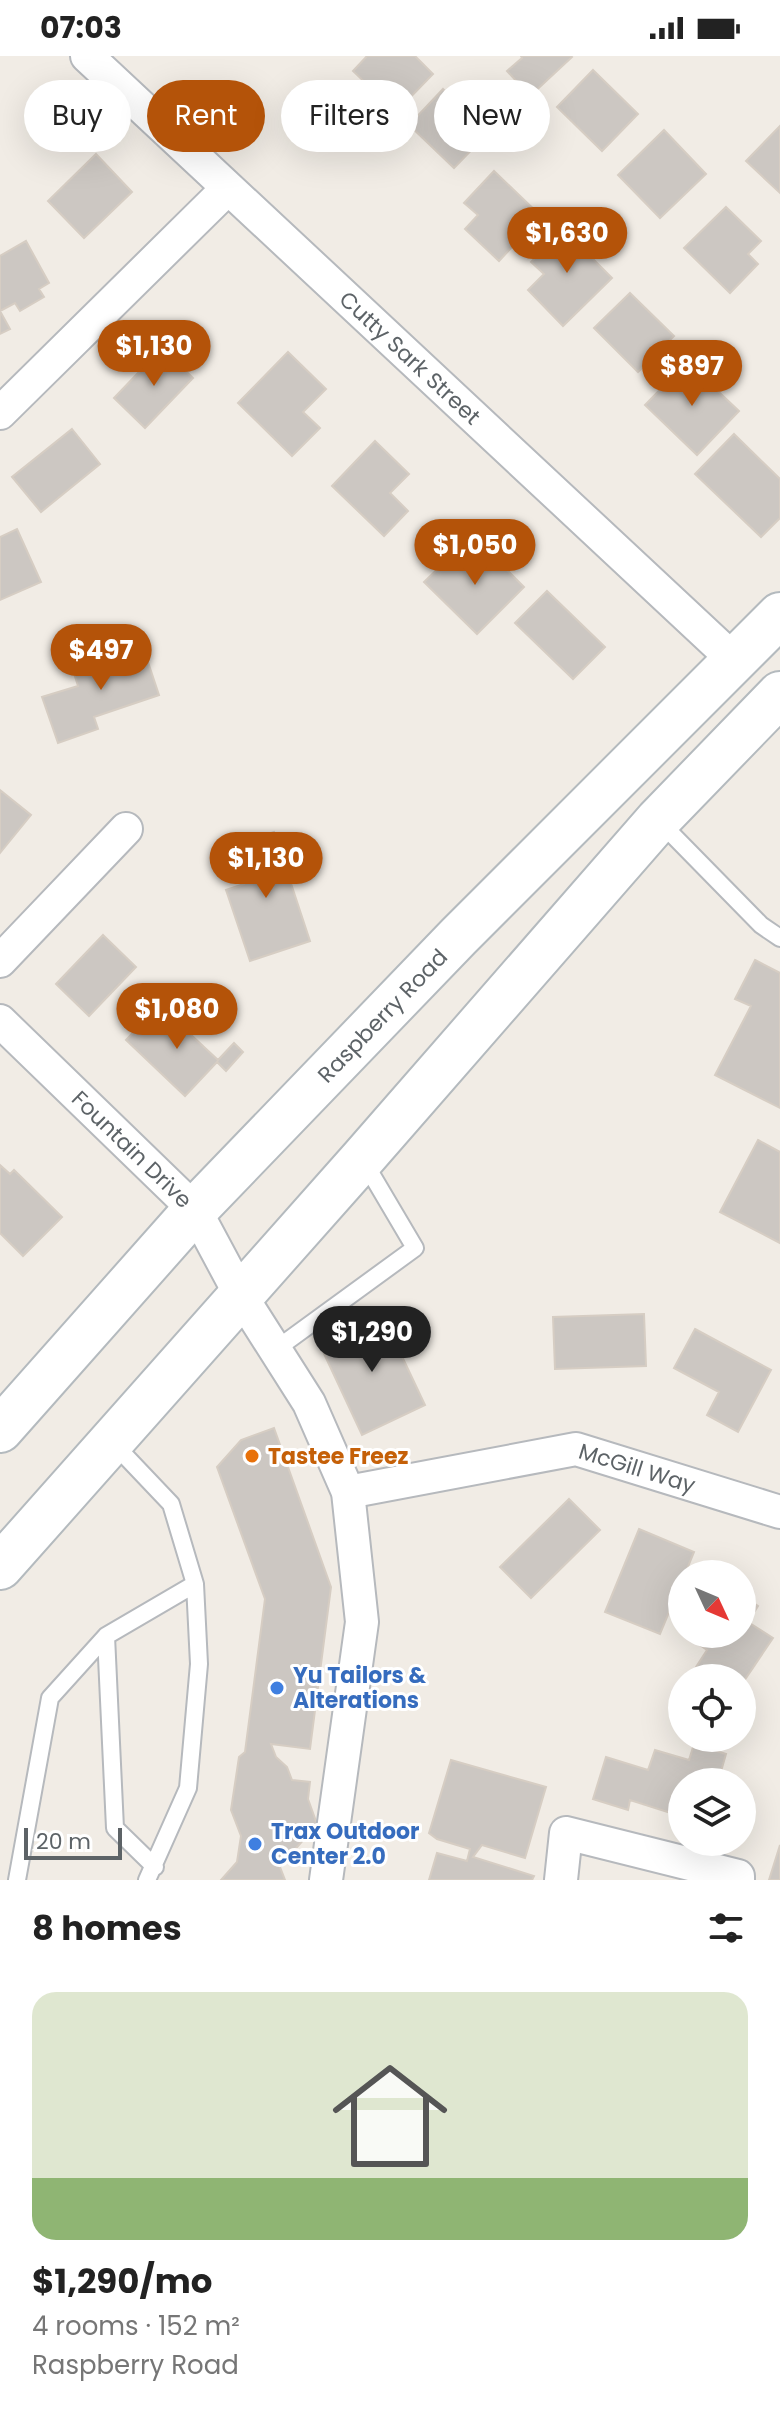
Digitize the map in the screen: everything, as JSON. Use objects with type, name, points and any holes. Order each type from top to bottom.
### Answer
[{"type":"main road","name":"Raspberry Road","points":[[0,1430],[195,1210],[447,948],[780,615]]},
{"type":"main road","points":[[0,1567],[658,820],[780,694]]},
{"type":"street","name":"Cutty Sark Street","points":[[87,56],[734,660]]},
{"type":"street","points":[[0,413],[227,189]]},
{"type":"street","points":[[0,961],[126,829]]},
{"type":"street","name":"Fountain Drive","points":[[0,1021],[195,1210],[241,1296]]},
{"type":"street","points":[[241,1296],[309,1403],[348,1492],[362,1622],[326,1880]]},
{"type":"street","name":"McGill Way","points":[[348,1492],[576,1449],[780,1512]]},
{"type":"street","points":[[561,1880],[566,1833],[738,1876],[738,1880]]},
{"type":"lane","points":[[658,820],[761,925],[780,938]]},
{"type":"lane","points":[[275,1350],[415,1248],[363,1158]]},
{"type":"lane","points":[[106,1636],[115,1828],[151,1873],[188,1788],[199,1664],[195,1584],[171,1504],[112,1442]]},
{"type":"lane","points":[[17,1880],[50,1698],[106,1636],[195,1584]]},
{"type":"building","points":[[367,56],[415,56],[433,74],[418,89],[418,80],[362,80],[353,71]]},
{"type":"building","points":[[572,57],[547,80],[515,80],[507,71],[522,58]]},
{"type":"building","points":[[593,70],[638,114],[602,151],[557,107]]},
{"type":"building","points":[[434,99],[434,149],[418,134],[418,115]]},
{"type":"building","points":[[780,126],[780,193],[746,161]]},
{"type":"building","points":[[664,130],[706,174],[660,218],[618,175]]},
{"type":"building","points":[[437,152],[470,152],[454,168]]},
{"type":"building","points":[[96,154],[132,192],[84,238],[48,201]]},
{"type":"building","points":[[494,171],[541,216],[499,261],[465,229],[478,215],[464,203]]},
{"type":"building","points":[[726,207],[761,241],[748,254],[758,264],[730,293],[684,248]]},
{"type":"building","points":[[572,222],[590,240],[582,248],[612,278],[563,326],[528,290],[544,274],[531,262]]},
{"type":"building","points":[[26,241],[49,283],[39,289],[44,297],[20,311],[15,303],[0,311],[0,256]]},
{"type":"building","points":[[630,293],[674,336],[638,372],[594,328]]},
{"type":"building","points":[[0,311],[10,329],[0,334]]},
{"type":"building","points":[[162,348],[193,378],[145,428],[114,398]]},
{"type":"building","points":[[288,352],[326,389],[303,412],[320,428],[292,456],[238,403]]},
{"type":"building","points":[[687,362],[739,411],[697,455],[645,405]]},
{"type":"building","points":[[72,429],[100,464],[41,512],[12,477]]},
{"type":"building","points":[[734,434],[780,479],[780,518],[761,537],[695,474]]},
{"type":"building","points":[[375,441],[409,474],[390,493],[408,511],[384,536],[332,486]]},
{"type":"building","points":[[17,529],[41,582],[0,600],[0,537]]},
{"type":"building","points":[[480,543],[524,587],[477,634],[424,582],[452,555],[460,562]]},
{"type":"building","points":[[547,591],[605,647],[573,679],[515,623]]},
{"type":"building","points":[[142,644],[159,695],[94,717],[98,729],[58,743],[42,697],[78,686],[72,667]]},
{"type":"building","points":[[0,790],[31,815],[0,853]]},
{"type":"building","points":[[274,832],[310,941],[250,961],[226,890],[244,884],[231,846]]},
{"type":"building","points":[[103,935],[136,967],[89,1016],[56,984]]},
{"type":"building","points":[[755,960],[780,973],[780,1108],[715,1075],[751,1006],[735,999]]},
{"type":"building","points":[[159,1005],[218,1060],[234,1043],[243,1052],[226,1071],[217,1062],[185,1096],[126,1040]]},
{"type":"building","points":[[758,1140],[780,1152],[780,1243],[720,1212]]},
{"type":"building","points":[[0,1165],[10,1174],[14,1170],[62,1217],[23,1256],[0,1233]]},
{"type":"building","points":[[382,1314],[425,1405],[362,1435],[319,1343]]},
{"type":"building","points":[[644,1314],[646,1366],[555,1369],[553,1317]]},
{"type":"building","points":[[695,1329],[771,1370],[738,1432],[707,1415],[719,1392],[674,1368]]},
{"type":"building","points":[[274,1428],[331,1587],[310,1749],[271,1744],[292,1780],[310,1782],[308,1799],[317,1824],[280,1867],[285,1880],[221,1880],[237,1862],[241,1836],[231,1810],[239,1757],[245,1752],[265,1599],[217,1467],[241,1440]]},
{"type":"building","points":[[569,1499],[600,1530],[531,1598],[500,1567]]},
{"type":"building","points":[[639,1529],[694,1552],[691,1560],[668,1560],[668,1615],[660,1634],[605,1612]]},
{"type":"building","points":[[756,1627],[773,1638],[755,1664],[698,1664],[707,1650],[704,1648],[756,1648]]},
{"type":"building","points":[[655,1750],[689,1760],[692,1752],[726,1754],[722,1768],[668,1768],[668,1812],[630,1800],[628,1810],[593,1799],[606,1757],[648,1770]]},
{"type":"building","points":[[451,1760],[546,1787],[525,1858],[482,1845],[473,1857],[534,1876],[532,1880],[429,1880],[437,1853],[467,1861],[470,1849],[437,1839],[429,1833]]},
{"type":"building","points":[[780,1845],[780,1880],[769,1880]]},
{"type":"place","name":"Tastee Freez","points":[[252,1456]]},
{"type":"place","name":"Yu Tailors & Alterations","points":[[277,1688]]},
{"type":"place","name":"Trax Outdoor Center 2.0","points":[[255,1844]]}]
